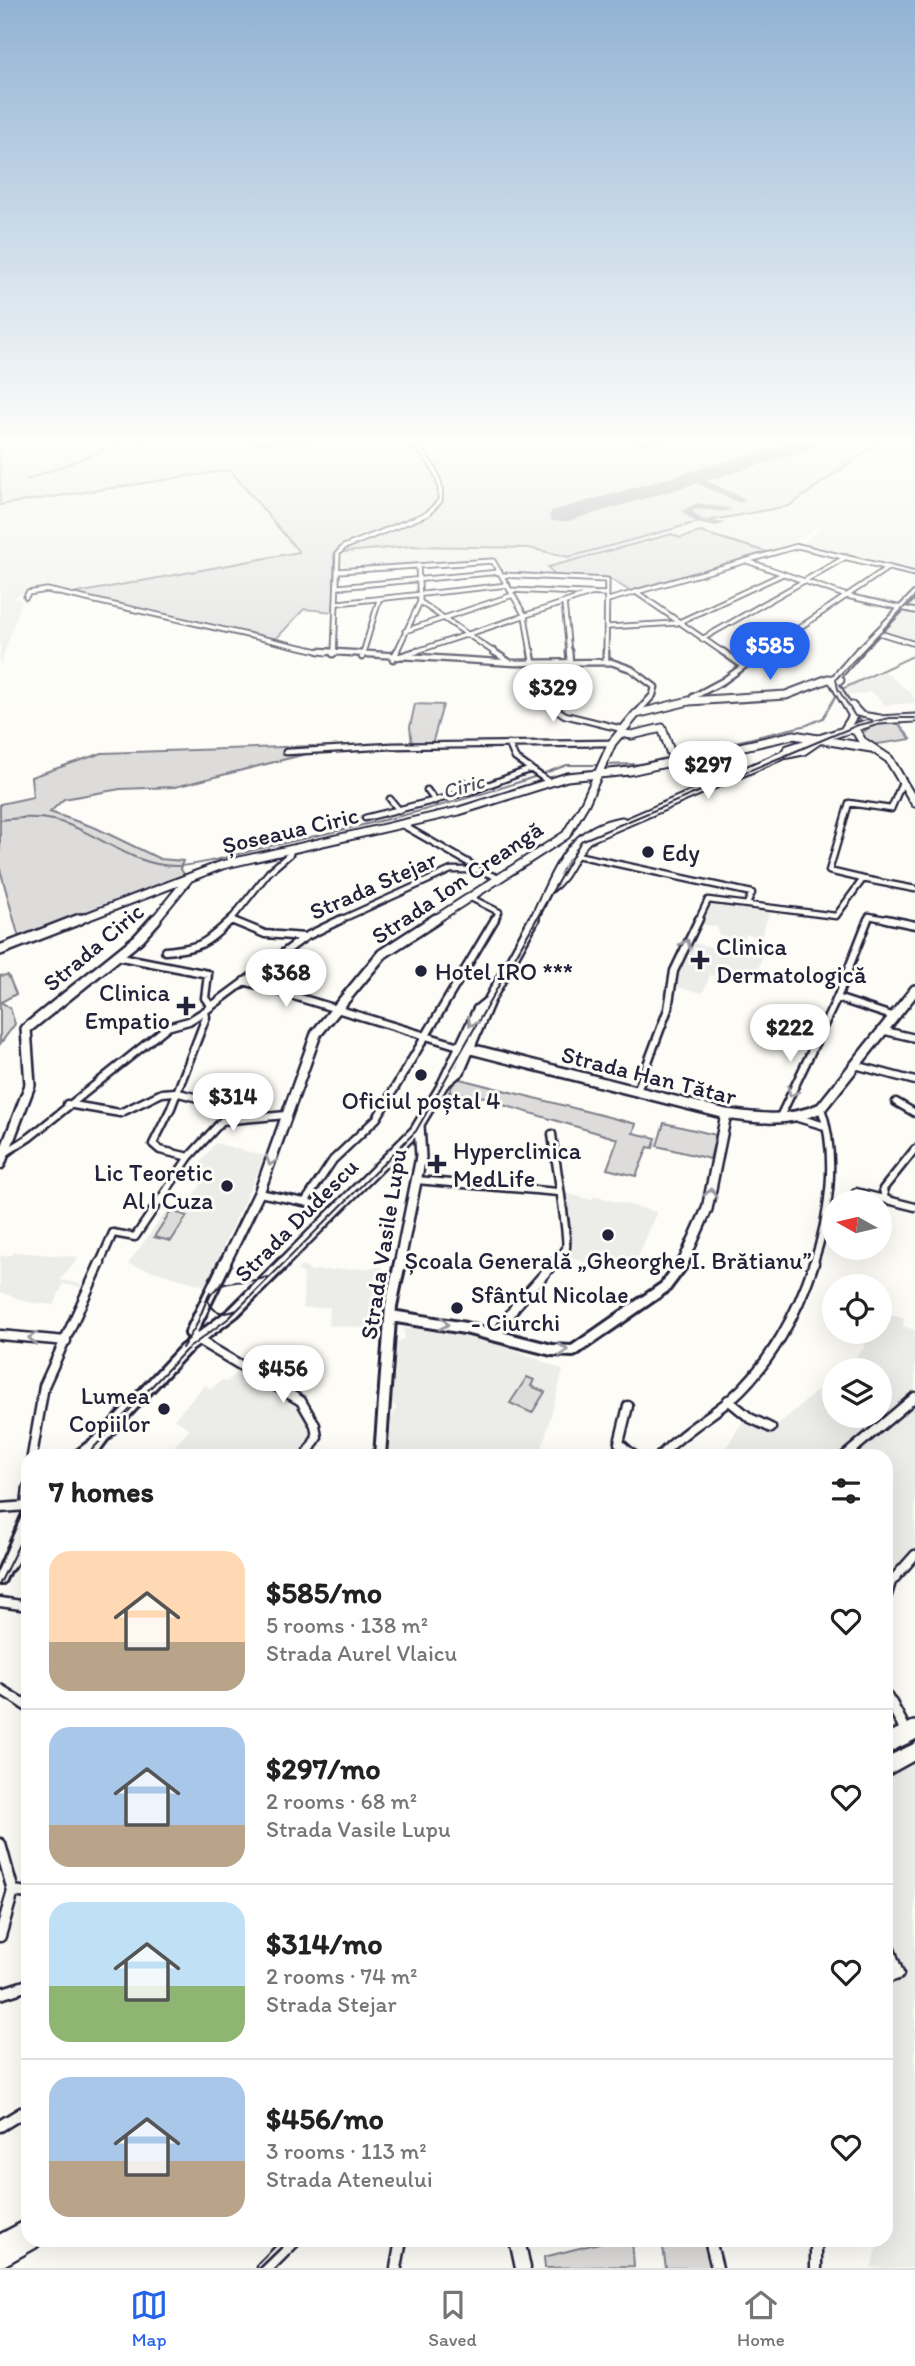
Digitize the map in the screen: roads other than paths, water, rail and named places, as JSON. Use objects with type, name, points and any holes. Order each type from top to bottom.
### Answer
[{"type":"main road","points":[[893,1743],[913,1740]]},
{"type":"main road","points":[[893,1759],[913,1740]]},
{"type":"main road","points":[[0,2244],[21,2233]]},
{"type":"main road","points":[[0,2258],[21,2246]]},
{"type":"street","points":[[333,654],[336,649],[338,553],[346,548]]},
{"type":"street","points":[[608,600],[789,548]]},
{"type":"street","points":[[809,548],[915,574]]},
{"type":"street","points":[[702,639],[846,557]]},
{"type":"street","points":[[338,571],[493,561],[525,616],[533,663]]},
{"type":"street","points":[[745,561],[847,596],[915,611]]},
{"type":"street","points":[[393,659],[419,602],[418,566]]},
{"type":"street","points":[[907,572],[915,566]]},
{"type":"street","points":[[636,714],[694,698],[889,568]]},
{"type":"street","points":[[338,587],[501,574],[604,579],[607,580],[608,600],[606,662]]},
{"type":"street","points":[[608,626],[680,622],[783,574]]},
{"type":"street","points":[[26,597],[28,593],[47,590],[333,654],[511,663],[606,662],[631,669],[653,683],[655,690],[636,714]]},
{"type":"street","points":[[405,631],[447,618],[510,590]]},
{"type":"street","points":[[338,603],[510,590],[606,594]]},
{"type":"street","points":[[636,592],[742,665]]},
{"type":"street","points":[[393,659],[593,593]]},
{"type":"street","points":[[838,684],[879,633],[915,597]]},
{"type":"street","points":[[362,657],[379,600]]},
{"type":"street","points":[[419,602],[447,618],[511,663]]},
{"type":"street","points":[[564,603],[568,662],[556,710],[632,735],[662,728],[675,757]]},
{"type":"street","points":[[879,633],[915,644]]},
{"type":"street","points":[[694,698],[704,700],[786,695],[822,682],[838,684],[859,715],[880,719],[915,718]]},
{"type":"street","points":[[838,684],[853,716],[846,729]]},
{"type":"street","points":[[646,704],[661,707]]},
{"type":"street","name":"Strada Ion Creangă","points":[[94,1449],[194,1336],[197,1319],[259,1193],[310,1048],[335,1010],[382,954],[571,830],[612,743],[636,714]]},
{"type":"street","points":[[846,729],[880,719]]},
{"type":"street","points":[[857,727],[871,748]]},
{"type":"street","name":"Strada Vasile Lupu","points":[[381,1449],[391,1315],[398,1263],[421,1157],[419,1125],[442,1086],[455,1077],[478,1010],[489,1001],[551,888],[551,883],[588,831],[622,821],[783,755],[804,750],[820,739],[846,729]]},
{"type":"street","name":"Șoseaua Ciric","points":[[0,950],[233,862],[473,807],[547,780],[786,737],[820,739]]},
{"type":"street","points":[[820,739],[871,748],[889,759],[915,803]]},
{"type":"street","points":[[285,752],[612,743]]},
{"type":"street","points":[[509,744],[510,753],[547,780]]},
{"type":"street","points":[[365,818],[472,791],[532,770]]},
{"type":"street","points":[[463,782],[472,791]]},
{"type":"street","points":[[902,783],[891,809],[850,802],[829,872],[915,890]]},
{"type":"street","points":[[427,790],[435,801]]},
{"type":"street","points":[[390,799],[398,810]]},
{"type":"street","points":[[401,824],[476,867]]},
{"type":"street","points":[[165,951],[198,948],[231,920],[269,872],[290,854],[291,849]]},
{"type":"street","points":[[570,854],[752,893],[747,904]]},
{"type":"street","name":"Strada Stejar","points":[[5,1153],[30,1137],[67,1104],[167,1027],[189,1021],[305,937],[439,873],[476,867],[499,878]]},
{"type":"street","name":"Strada Ciric","points":[[0,1164],[30,1084],[25,1030],[156,920],[187,884],[189,878]]},
{"type":"street","points":[[638,1091],[668,1009],[674,971],[704,903],[714,900],[836,916],[863,878]]},
{"type":"street","points":[[305,1202],[332,1160],[377,1118],[499,912],[469,897]]},
{"type":"street","points":[[779,1119],[837,998],[869,916],[915,925]]},
{"type":"street","points":[[231,920],[265,934],[305,937]]},
{"type":"street","points":[[116,956],[208,974],[205,998],[208,1008],[200,1033],[171,1108],[153,1144],[160,1150],[189,1157]]},
{"type":"street","points":[[244,981],[464,1048]]},
{"type":"street","points":[[666,1449],[681,1433],[741,1389],[771,1347],[810,1277],[831,1166],[821,1108],[891,1016],[915,990]]},
{"type":"street","points":[[837,998],[891,1016]]},
{"type":"street","points":[[881,1030],[915,1038]]},
{"type":"street","name":"Strada Han Tătar","points":[[464,1048],[726,1114],[798,1118],[821,1108]]},
{"type":"street","points":[[855,1065],[915,1081]]},
{"type":"street","points":[[67,1104],[120,1113],[162,1093],[175,1092],[236,1108],[251,1117]]},
{"type":"street","points":[[897,1102],[915,1113]]},
{"type":"street","points":[[391,1315],[498,1335],[552,1350],[573,1350],[665,1287],[679,1271],[707,1209],[726,1114]]},
{"type":"street","points":[[33,1449],[44,1386],[113,1233],[135,1237],[189,1157],[222,1121],[286,1115]]},
{"type":"street","points":[[798,1118],[825,1126]]},
{"type":"street","name":"Strada Dudescu","points":[[194,1336],[234,1312],[419,1125]]},
{"type":"street","points":[[498,1335],[515,1307],[566,1249],[567,1234],[558,1192],[552,1134]]},
{"type":"street","points":[[883,1190],[915,1149]]},
{"type":"street","points":[[416,1180],[558,1192]]},
{"type":"street","points":[[259,1193],[319,1205]]},
{"type":"street","points":[[892,1201],[915,1207]]},
{"type":"street","points":[[0,1335],[66,1341]]},
{"type":"street","points":[[194,1336],[291,1393],[307,1408],[317,1437],[310,1449]]},
{"type":"street","points":[[853,1449],[915,1396]]},
{"type":"street","points":[[728,1400],[750,1418],[771,1428]]},
{"type":"street","points":[[626,1449],[619,1443],[628,1406]]},
{"type":"street","name":"Strada Ion Creangă","points":[[87,1449],[103,1437]]},
{"type":"street","points":[[0,1508],[21,1509]]},
{"type":"street","points":[[1,1576],[21,1524]]},
{"type":"street","points":[[1,1576],[21,1549]]},
{"type":"street","points":[[893,1580],[915,1555]]},
{"type":"street","points":[[0,1602],[21,1605]]},
{"type":"street","points":[[0,1689],[21,1702]]},
{"type":"street","points":[[893,1706],[913,1740]]},
{"type":"street","points":[[0,1844],[13,1891],[0,1936]]},
{"type":"street","points":[[13,1891],[21,1892]]},
{"type":"street","points":[[893,1960],[898,1974],[893,1976]]},
{"type":"street","points":[[0,1994],[21,1987]]},
{"type":"street","points":[[0,2126],[21,2113]]},
{"type":"street","points":[[265,2268],[286,2247]]},
{"type":"street","points":[[396,2268],[400,2247]]},
{"type":"street","points":[[518,2247],[523,2268]]},
{"type":"street","points":[[712,2247],[718,2268]]},
{"type":"street","points":[[816,2247],[816,2268]]},
{"type":"waterway","name":"Ciric","points":[[840,690],[915,655]]},
{"type":"waterway","name":"Ciric","points":[[676,756],[807,725],[823,718],[837,694]]},
{"type":"waterway","name":"Ciric","points":[[603,765],[640,764],[670,757]]},
{"type":"waterway","name":"Ciric","points":[[542,774],[567,765],[598,765]]},
{"type":"waterway","name":"Ciric","points":[[0,820],[53,820],[144,861],[177,866],[407,814],[537,776]]},
{"type":"tram line","points":[[872,720],[855,716],[838,689],[836,679],[915,596]]},
{"type":"tram line","points":[[237,1310],[416,1131],[581,841],[858,725],[890,718],[915,718]]},
{"type":"tram line","points":[[237,1310],[220,1312],[213,1309],[208,1301],[218,1287],[225,1284],[267,1277]]},
{"type":"tram line","points":[[182,1348],[196,1326],[210,1292]]},
{"type":"tram line","points":[[93,1449],[186,1350],[237,1310]]},
{"type":"tram line","points":[[0,1583],[21,1540]]},
{"type":"tram line","points":[[893,1753],[915,1742]]},
{"type":"tram line","points":[[260,2268],[282,2247]]},
{"type":"place","name":"Edy","points":[[648,852]]},
{"type":"place","name":"Clinica Dermatologică","points":[[700,960]]},
{"type":"place","name":"Hotel IRO ***","points":[[421,971]]},
{"type":"place","name":"Clinica Empatio","points":[[186,1006]]},
{"type":"place","name":"Oficiul poștal 4","points":[[421,1075]]},
{"type":"place","name":"Hyperclinica MedLife","points":[[437,1164]]},
{"type":"place","name":"Lic Teoretic Al I Cuza","points":[[227,1186]]},
{"type":"place","name":"Școala Generală „Gheorghe I. Brătianu”","points":[[608,1235]]},
{"type":"place","name":"Sfântul Nicolae - Ciurchi","points":[[457,1308]]},
{"type":"place","name":"Lumea Copiilor","points":[[164,1409]]}]
